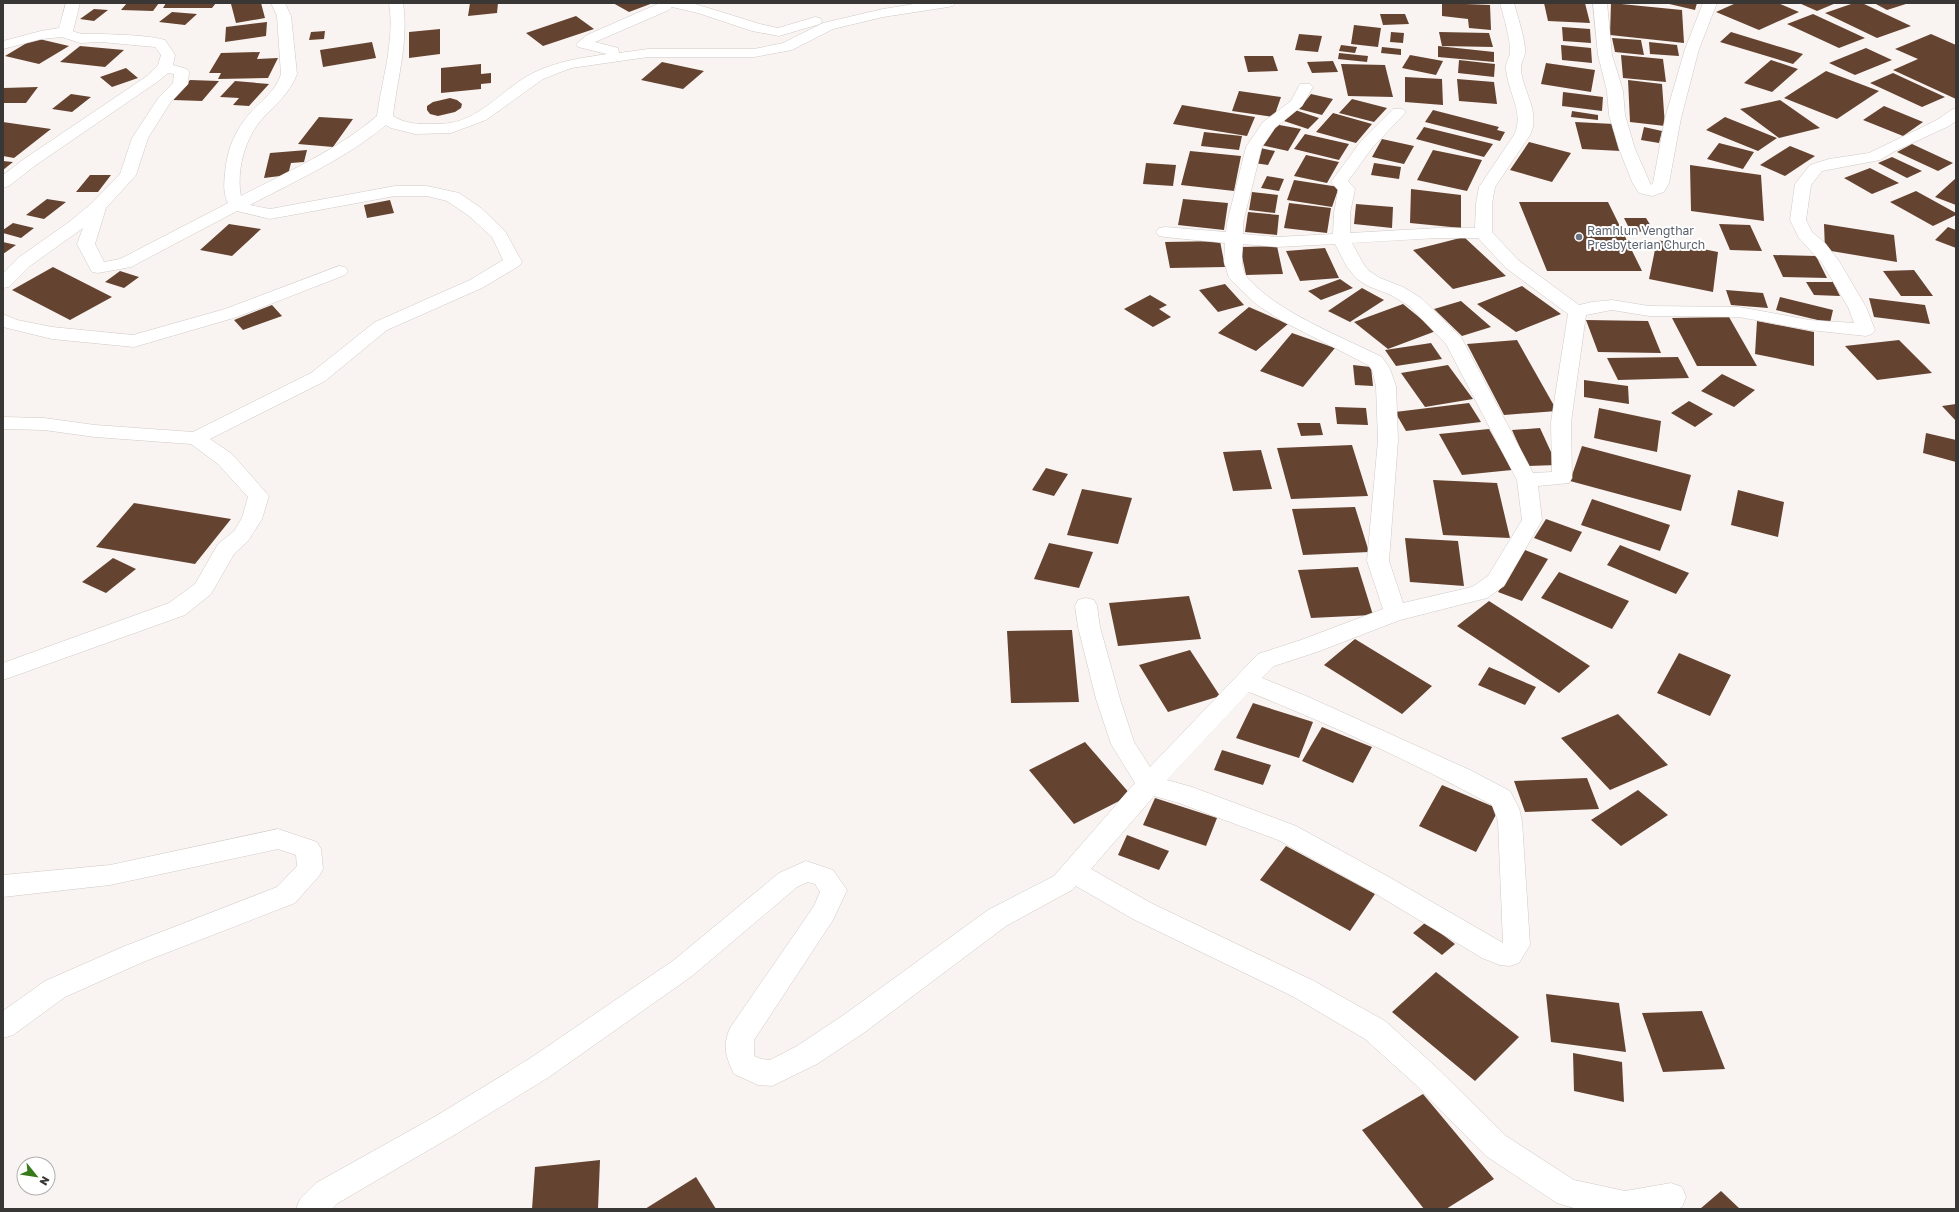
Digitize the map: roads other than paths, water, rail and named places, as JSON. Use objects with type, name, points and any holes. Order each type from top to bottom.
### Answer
[{"type":"street","points":[[65,32],[73,3]]},
{"type":"street","points":[[3,422],[44,424],[95,431],[196,438],[318,377],[381,326],[476,284],[513,262],[499,236],[475,212],[453,197],[427,191],[395,191],[270,214],[245,209],[237,204],[232,195],[234,159],[242,134],[257,115],[275,98],[286,83],[289,74],[284,16],[278,3]]},
{"type":"street","points":[[98,206],[86,244],[98,268],[125,263],[302,171],[366,134],[385,118],[393,71],[399,14],[396,3]]},
{"type":"street","points":[[632,55],[582,44],[592,38],[664,7],[668,3]]},
{"type":"street","points":[[674,3],[703,10],[757,28],[779,32],[855,10],[883,13]]},
{"type":"street","points":[[385,118],[397,125],[415,129],[451,128],[480,117],[538,76],[553,68],[568,64],[632,55],[676,52],[737,54],[754,53],[787,47],[828,26],[883,13],[948,3]]},
{"type":"street","points":[[1508,3],[1518,51],[1513,68],[1518,92],[1527,118],[1526,127],[1522,135],[1487,187],[1484,204],[1483,233],[1512,264],[1577,312]]},
{"type":"street","points":[[1600,3],[1605,55],[1615,91],[1617,115],[1627,149],[1641,184],[1645,189],[1652,191],[1658,188],[1661,183],[1675,111],[1692,49],[1710,3]]},
{"type":"street","points":[[3,45],[41,34],[65,32],[80,39],[101,38],[160,43],[168,55],[165,67],[152,79],[50,148],[3,183]]},
{"type":"street","points":[[3,283],[24,262],[75,226],[98,206],[128,175],[140,138],[164,100],[180,84],[182,72],[165,67]]},
{"type":"street","points":[[1305,87],[1297,102],[1269,125],[1254,147],[1234,223],[1233,262],[1238,278],[1262,301],[1288,317],[1375,360],[1381,369],[1386,386],[1388,440],[1378,561],[1395,613]]},
{"type":"street","points":[[311,1209],[327,1193],[446,1125],[539,1068],[683,968],[788,880],[806,871],[824,877],[834,890],[824,912],[740,1037],[739,1052],[744,1065],[758,1072],[772,1073],[807,1055],[855,1023],[997,918],[1063,883],[1149,785],[1266,660],[1309,646],[1395,613],[1479,593],[1496,581],[1532,520],[1527,480],[1454,341],[1415,302],[1363,275],[1356,267],[1341,238],[1342,213],[1348,189],[1339,182],[1355,157],[1398,112]]},
{"type":"street","points":[[1577,312],[1592,307],[1612,305],[1649,311],[1739,312],[1810,325],[1866,330],[1857,307],[1830,261],[1819,246],[1804,234],[1798,220],[1798,206],[1803,184],[1816,168],[1829,164],[1874,157],[1887,149],[1943,123],[1956,113]]},
{"type":"street","points":[[1165,232],[1277,242],[1438,233],[1483,233]]},
{"type":"street","points":[[3,319],[11,324],[52,332],[134,341],[231,313],[338,271]]},
{"type":"street","points":[[1527,480],[1562,478],[1562,422],[1577,312]]},
{"type":"street","points":[[3,672],[177,609],[203,589],[226,549],[241,536],[252,519],[259,496],[225,458],[196,438]]},
{"type":"street","points":[[1086,606],[1089,627],[1108,699],[1123,744],[1149,785],[1183,794],[1287,833],[1386,888],[1491,950],[1500,954],[1510,955],[1517,945],[1510,821],[1507,808],[1501,798],[1460,777],[1296,701],[1245,681]]},
{"type":"street","points":[[3,886],[110,875],[278,838],[308,849],[310,869],[286,895],[244,910],[142,951],[55,989],[3,1026]]},
{"type":"street","points":[[1073,871],[1142,911],[1304,989],[1375,1030],[1425,1076],[1496,1146],[1568,1193],[1625,1205],[1671,1197]]},
{"type":"place","name":"Ramhlun Vengthar Presbyterian Church","points":[[1579,237]]}]
